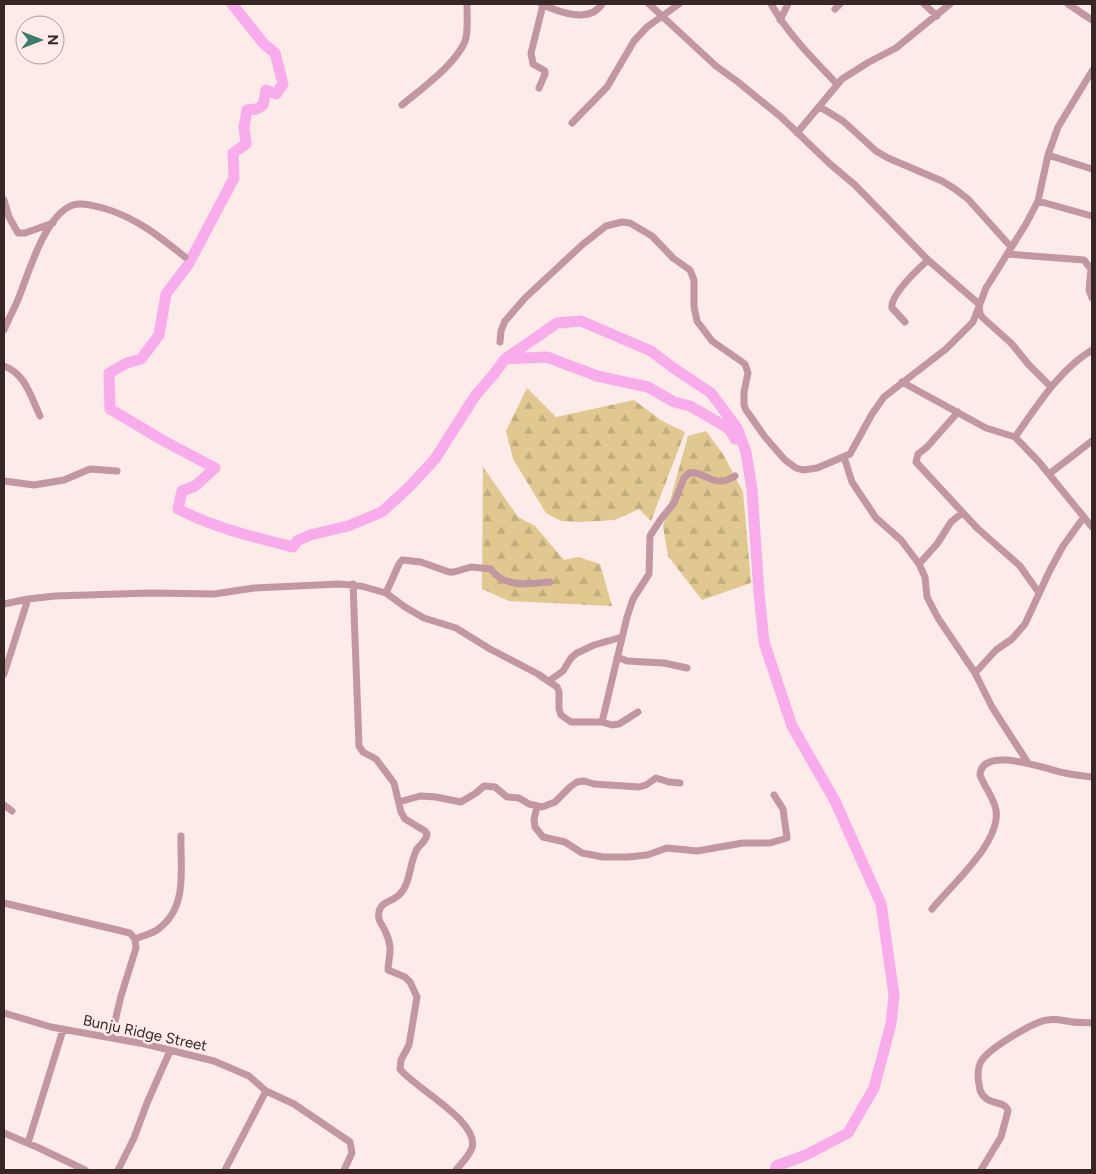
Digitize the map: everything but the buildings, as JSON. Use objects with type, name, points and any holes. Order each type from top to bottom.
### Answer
[{"type":"street","points":[[402,105],[430,83],[463,46],[466,38],[467,4]]},
{"type":"street","points":[[539,88],[545,71],[533,64],[531,53],[542,4],[563,13],[587,15],[594,13],[602,4]]},
{"type":"street","points":[[649,4],[716,66],[768,105],[797,134],[855,185],[928,260],[979,304],[980,314],[983,318],[1011,343],[1051,387]]},
{"type":"street","points":[[572,124],[607,87],[634,41],[647,27],[679,4]]},
{"type":"street","points":[[771,4],[780,20],[800,45],[837,84]]},
{"type":"street","points":[[780,20],[788,4]]},
{"type":"street","points":[[924,4],[937,16]]},
{"type":"street","points":[[797,134],[837,84],[850,73],[896,48],[950,4]]},
{"type":"street","points":[[1068,4],[1092,20]]},
{"type":"street","points":[[500,342],[501,331],[505,321],[525,298],[582,245],[606,226],[622,222],[630,223],[652,236],[673,258],[690,270],[694,280],[694,307],[697,321],[712,341],[745,364],[748,373],[744,392],[744,405],[765,437],[785,460],[796,468],[803,470],[817,468],[844,457],[850,454],[884,397],[946,349],[973,322],[989,282],[1038,201],[1048,155],[1058,127],[1092,71]]},
{"type":"street","points":[[820,107],[843,122],[882,154],[942,181],[955,189],[968,199],[1011,247]]},
{"type":"street","points":[[1048,155],[1092,169]]},
{"type":"street","points":[[4,200],[10,218],[18,233],[25,233],[53,223]]},
{"type":"street","points":[[1038,201],[1092,216]]},
{"type":"street","points":[[4,330],[38,248],[60,213],[71,206],[80,204],[101,208],[137,222],[156,233],[185,256]]},
{"type":"street","points":[[1007,254],[1084,260],[1091,269],[1089,290],[1092,298]]},
{"type":"street","points":[[905,322],[892,308],[893,298],[928,260]]},
{"type":"street","points":[[1015,438],[1051,387],[1085,354],[1092,350]]},
{"type":"street","points":[[4,366],[18,374],[25,384],[40,416]]},
{"type":"street","points":[[902,382],[986,428],[1015,438],[1049,474],[1092,527]]},
{"type":"street","points":[[958,412],[927,447],[918,454],[916,462],[962,513],[1020,566],[1039,593]]},
{"type":"street","points":[[1049,474],[1092,441]]},
{"type":"street","points":[[844,457],[852,482],[876,518],[901,540],[919,564],[925,577],[929,602],[1028,763]]},
{"type":"street","points":[[4,481],[34,484],[47,483],[64,480],[90,469],[117,471]]},
{"type":"street","points":[[602,722],[633,599],[649,574],[650,536],[674,503],[684,478],[689,473],[693,472],[716,481],[723,481],[734,476]]},
{"type":"street","points":[[919,564],[937,544],[951,522],[962,513]]},
{"type":"street","points":[[974,673],[996,650],[1020,631],[1031,614],[1039,593],[1063,546],[1084,517]]},
{"type":"street","points":[[386,593],[402,560],[421,562],[448,572],[472,567],[491,569],[498,578],[516,583],[550,582]]},
{"type":"street","points":[[353,584],[359,746],[363,752],[376,759],[394,783],[401,812],[405,820],[425,830],[427,834],[426,840],[417,849],[404,887],[399,895],[382,905],[378,914],[390,946],[391,954],[388,970],[405,976],[417,997],[409,1045],[401,1060],[400,1069],[405,1075],[435,1097],[464,1124],[469,1132],[472,1148],[456,1170]]},
{"type":"street","points":[[4,604],[28,598],[134,593],[214,594],[254,588],[353,584],[386,593],[405,608],[465,632],[490,649],[538,674],[557,687],[561,715],[572,722],[619,724],[638,712]]},
{"type":"street","points":[[4,674],[28,598]]},
{"type":"street","points":[[549,681],[563,671],[571,658],[577,653],[594,644],[622,637]]},
{"type":"street","points":[[617,657],[627,662],[664,663],[687,668]]},
{"type":"street","points":[[932,909],[972,865],[988,843],[996,811],[980,775],[983,766],[990,761],[1000,760],[1028,763],[1066,773],[1092,777]]},
{"type":"street","points":[[400,802],[420,796],[436,796],[462,802],[484,786],[495,787],[507,796],[519,798],[537,807],[547,806],[555,802],[577,782],[584,781],[594,784],[640,787],[656,778],[680,783]]},
{"type":"street","points":[[537,807],[534,819],[535,827],[543,837],[565,842],[582,853],[603,857],[628,858],[647,855],[667,848],[697,851],[743,844],[770,843],[787,838],[783,809],[774,795]]},
{"type":"street","points":[[4,804],[12,811]]},
{"type":"street","points":[[135,939],[156,930],[170,917],[180,896],[182,887],[181,836]]},
{"type":"street","points":[[4,903],[130,934],[135,939],[136,948],[121,996],[112,1038]]},
{"type":"street","name":"Bunju Ridge Street","points":[[4,1012],[63,1030],[156,1046],[214,1062],[249,1076],[266,1091],[294,1104],[350,1142],[352,1153],[344,1170]]},
{"type":"street","points":[[981,1170],[1002,1138],[1008,1111],[1004,1105],[988,1101],[980,1089],[978,1070],[982,1059],[1011,1038],[1036,1023],[1045,1020],[1055,1019],[1092,1023]]},
{"type":"street","points":[[28,1143],[63,1030]]},
{"type":"street","points":[[118,1170],[134,1138],[170,1051]]},
{"type":"street","points":[[225,1170],[266,1091]]},
{"type":"street","points":[[4,1134],[28,1143],[85,1170]]},
{"type":"green space","points":[[527,388],[556,417],[634,400],[662,421],[685,432],[651,521],[639,509],[615,520],[581,522],[561,521],[546,513],[513,459],[506,431]]},
{"type":"green space","points":[[706,431],[723,454],[743,492],[751,583],[702,600],[668,556],[663,526],[688,436]]},
{"type":"green space","points":[[483,467],[518,517],[535,526],[564,560],[578,557],[600,564],[612,606],[509,601],[482,589]]},
{"type":"waterway","points":[[232,4],[264,44],[275,53],[283,84],[276,94],[266,90],[263,105],[257,109],[247,110],[244,127],[246,144],[233,153],[234,178],[188,265],[166,294],[159,335],[141,359],[127,363],[109,373],[110,409],[215,468],[195,486],[182,491],[178,509],[220,527],[293,547],[297,541],[310,535],[348,526],[382,512],[435,459],[475,396],[505,359],[557,323],[581,321],[651,351],[711,393],[737,428],[746,452],[752,490],[764,642],[792,726],[835,801],[881,904],[894,995],[891,1024],[874,1088],[848,1133],[806,1155],[776,1166],[775,1170]]},
{"type":"waterway","points":[[505,359],[547,357],[597,376],[648,387],[674,402],[690,406],[723,425],[730,430],[735,439]]}]
